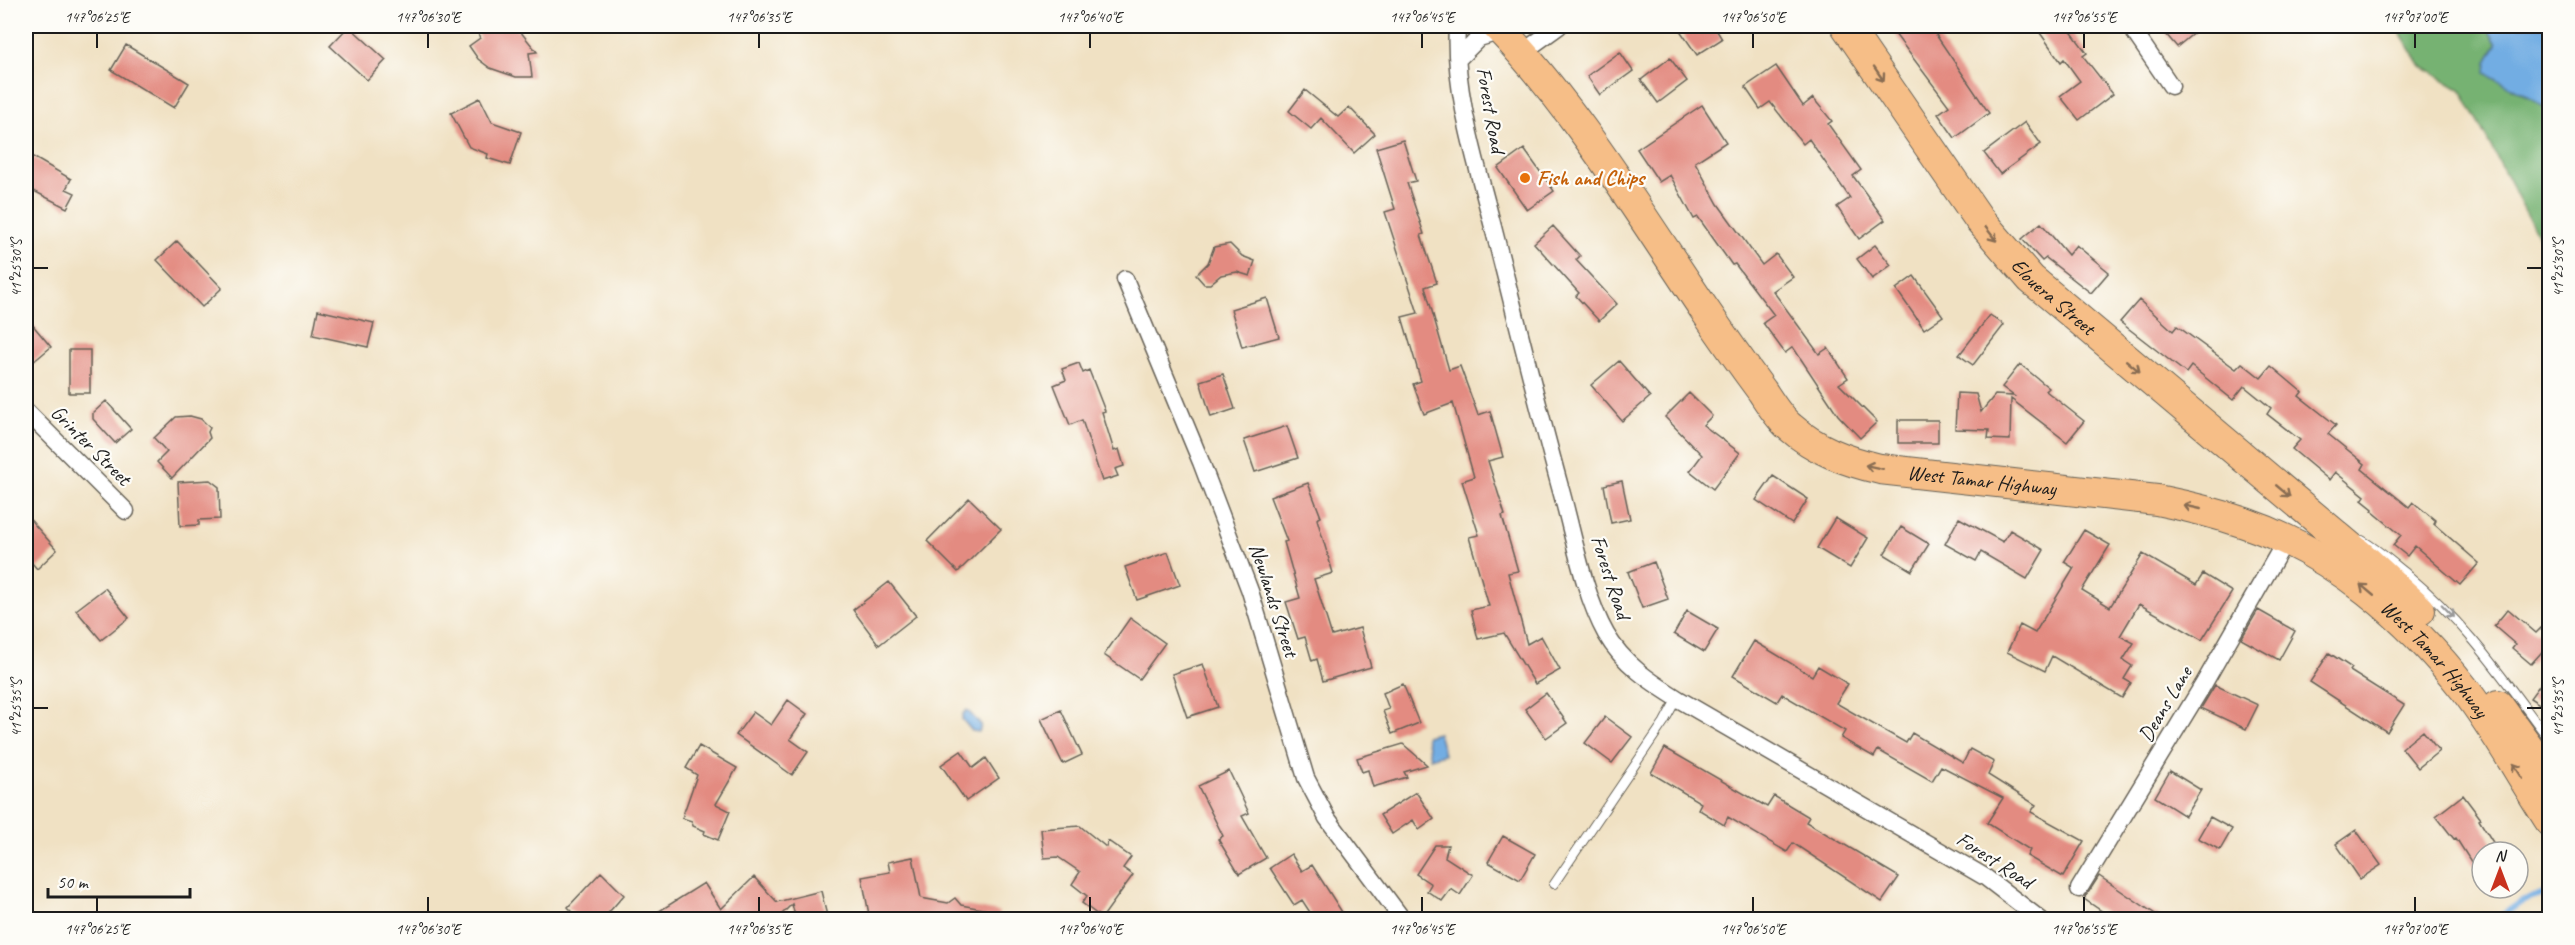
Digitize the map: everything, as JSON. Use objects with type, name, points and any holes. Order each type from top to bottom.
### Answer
[{"type":"highway","name":"Elouera Street","points":[[1846,26],[1979,219],[2031,279],[2316,518]]},
{"type":"highway","name":"West Tamar Highway","points":[[1499,28],[1523,52],[1597,152],[1767,399],[1787,425],[1803,438],[1825,452],[1880,469],[2157,500],[2200,509],[2247,523],[2286,540],[2359,584],[2426,644],[2467,692],[2550,820]]},
{"type":"highway","name":"West Tamar Highway","points":[[2316,518],[2377,570],[2442,633],[2468,663],[2550,777]]},
{"type":"street","name":"Forest Road","points":[[1457,26],[1461,91],[1481,181],[1544,430],[1593,604],[1606,634],[1624,659],[1641,675],[1985,877],[2023,903],[2041,920]]},
{"type":"street","points":[[1523,52],[1559,26]]},
{"type":"street","points":[[2130,26],[2171,86]]},
{"type":"street","points":[[1459,58],[1479,38],[1499,28]]},
{"type":"street","name":"Newlands Street","points":[[1125,279],[1201,462],[1250,591],[1306,778],[1327,818],[1403,920]]},
{"type":"street","name":"Grinter Street","points":[[26,411],[126,512]]},
{"type":"street","name":"Deans Lane","points":[[2079,889],[2204,685],[2286,540]]},
{"type":"lane","points":[[2316,518],[2351,533],[2375,547],[2439,601],[2502,673],[2550,741]]},
{"type":"lane","points":[[1554,884],[1664,722],[1677,698]]},
{"type":"green space","points":[[2396,26],[2486,26],[2497,44],[2487,62],[2510,87],[2549,111],[2549,256],[2461,90],[2421,66]]},
{"type":"water","points":[[2486,26],[2549,26],[2549,111],[2531,98],[2486,73],[2487,62],[2497,44]]},
{"type":"water","points":[[967,710],[981,725],[979,732],[972,731],[962,719]]},
{"type":"water","points":[[1438,733],[1444,754],[1430,758],[1426,736]]},
{"type":"building","points":[[349,26],[386,60],[367,80],[330,46]]},
{"type":"building","points":[[508,26],[520,31],[537,52],[529,53],[532,77],[516,77],[490,68],[478,59],[469,46],[480,38],[477,31],[486,27]]},
{"type":"building","points":[[1677,26],[1714,26],[1722,39],[1697,55]]},
{"type":"building","points":[[1889,26],[1930,26],[1989,113],[1955,138],[1938,114],[1949,106]]},
{"type":"building","points":[[2035,26],[2067,26],[2087,53],[2083,56],[2113,94],[2079,120],[2060,96],[2080,81],[2064,59],[2061,62]]},
{"type":"building","points":[[2159,26],[2202,26],[2177,47]]},
{"type":"building","points":[[126,45],[189,83],[174,108],[111,70]]},
{"type":"building","points":[[1620,52],[1633,71],[1600,95],[1587,76]]},
{"type":"building","points":[[1670,58],[1687,81],[1658,103],[1641,80]]},
{"type":"building","points":[[1776,66],[1803,106],[1813,98],[1832,121],[1828,124],[1861,170],[1853,176],[1885,220],[1859,239],[1837,207],[1850,198],[1809,139],[1803,144],[1770,102],[1760,109],[1745,87]]},
{"type":"building","points":[[1305,90],[1338,117],[1349,107],[1375,134],[1354,153],[1321,118],[1311,129],[1289,111]]},
{"type":"building","points":[[480,98],[492,122],[521,132],[510,165],[487,158],[488,154],[469,147],[451,113]]},
{"type":"building","points":[[1702,105],[1726,142],[1695,162],[1718,204],[1762,265],[1776,254],[1793,277],[1773,291],[1819,354],[1828,348],[1848,378],[1839,384],[1877,422],[1860,438],[1838,415],[1793,347],[1785,353],[1763,323],[1774,315],[1735,264],[1732,265],[1698,217],[1694,219],[1670,175],[1659,182],[1637,149]]},
{"type":"building","points":[[2025,122],[2041,144],[2000,174],[1984,153]]},
{"type":"building","points":[[1403,140],[1416,181],[1407,183],[1437,283],[1425,287],[1449,370],[1460,366],[1478,415],[1490,411],[1503,457],[1488,461],[1505,515],[1502,516],[1518,571],[1508,573],[1527,644],[1541,636],[1560,670],[1535,684],[1504,633],[1478,639],[1471,610],[1489,606],[1469,537],[1479,535],[1462,481],[1474,477],[1453,403],[1424,414],[1413,384],[1421,381],[1402,317],[1418,313],[1385,212],[1395,209],[1376,148]]},
{"type":"building","points":[[1524,149],[1554,191],[1527,210],[1498,168]]},
{"type":"building","points":[[26,153],[71,179],[66,189],[75,193],[67,208],[26,187]]},
{"type":"building","points":[[2041,223],[2068,255],[2076,245],[2109,272],[2091,293],[2046,258],[2042,261],[2022,239]]},
{"type":"building","points":[[1553,226],[1580,256],[1576,260],[1617,304],[1599,321],[1576,296],[1579,293],[1534,243]]},
{"type":"building","points":[[177,241],[222,288],[202,307],[157,260]]},
{"type":"building","points":[[1230,244],[1242,256],[1255,261],[1250,276],[1237,272],[1221,275],[1210,284],[1204,284],[1196,275],[1208,263],[1214,247]]},
{"type":"building","points":[[1875,245],[1891,265],[1872,279],[1857,259]]},
{"type":"building","points":[[1914,276],[1943,316],[1924,329],[1896,289]]},
{"type":"building","points":[[1267,298],[1279,337],[1242,347],[1231,309]]},
{"type":"building","points":[[2139,300],[2173,331],[2177,326],[2236,369],[2242,363],[2261,378],[2271,366],[2302,392],[2299,396],[2336,425],[2328,434],[2365,464],[2362,469],[2409,507],[2413,502],[2436,521],[2434,524],[2479,563],[2460,585],[2415,546],[2407,556],[2393,545],[2401,535],[2372,511],[2373,509],[2362,500],[2365,496],[2335,472],[2329,480],[2292,449],[2300,440],[2267,414],[2271,408],[2244,386],[2233,400],[2191,366],[2186,373],[2120,322]]},
{"type":"building","points":[[318,310],[374,323],[368,347],[313,335]]},
{"type":"building","points":[[1990,315],[2004,325],[1973,365],[1959,355]]},
{"type":"building","points":[[26,317],[51,347],[26,368]]},
{"type":"building","points":[[69,350],[90,350],[90,393],[69,393]]},
{"type":"building","points":[[1619,361],[1650,397],[1622,421],[1591,385]]},
{"type":"building","points":[[1079,363],[1083,373],[1089,370],[1105,411],[1102,412],[1114,451],[1119,449],[1124,466],[1115,469],[1118,476],[1102,481],[1082,420],[1070,425],[1054,385],[1066,380],[1062,369]]},
{"type":"building","points":[[2020,364],[2049,388],[2046,391],[2084,421],[2067,442],[2011,399],[2010,440],[1988,439],[1989,430],[1955,429],[1957,393],[1976,394],[1981,412],[1995,395],[2014,396],[2002,387]]},
{"type":"building","points":[[1223,374],[1235,409],[1211,417],[1200,381]]},
{"type":"building","points":[[1689,393],[1712,416],[1703,425],[1740,453],[1713,489],[1690,471],[1702,455],[1665,417]]},
{"type":"building","points":[[106,401],[131,429],[115,443],[93,419],[93,413]]},
{"type":"building","points":[[190,416],[201,419],[210,428],[208,432],[210,438],[172,478],[157,462],[167,452],[154,438],[176,417]]},
{"type":"building","points":[[1898,420],[1938,420],[1938,443],[1898,443]]},
{"type":"building","points":[[1287,426],[1298,458],[1255,472],[1244,440]]},
{"type":"building","points":[[1773,476],[1808,499],[1792,524],[1756,500]]},
{"type":"building","points":[[210,480],[219,487],[220,519],[199,520],[199,525],[180,526],[178,482]]},
{"type":"building","points":[[1622,481],[1630,519],[1611,523],[1604,485]]},
{"type":"building","points":[[1308,483],[1321,517],[1317,519],[1333,573],[1314,579],[1332,636],[1360,628],[1371,667],[1323,681],[1317,659],[1312,661],[1305,637],[1298,639],[1286,602],[1300,598],[1284,542],[1287,541],[1270,497]]},
{"type":"building","points":[[969,498],[1001,529],[958,572],[927,541]]},
{"type":"building","points":[[26,515],[57,550],[37,569],[26,556]]},
{"type":"building","points":[[1835,518],[1868,538],[1850,568],[1817,548]]},
{"type":"building","points":[[1959,518],[2003,542],[2010,530],[2044,550],[2027,579],[1981,552],[1976,561],[1945,544]]},
{"type":"building","points":[[1901,527],[1929,544],[1912,571],[1884,554]]},
{"type":"building","points":[[2084,530],[2110,545],[2082,590],[2110,607],[2143,554],[2196,585],[2203,574],[2232,592],[2202,640],[2139,604],[2120,636],[2134,643],[2123,660],[2132,666],[2124,679],[2131,683],[2122,698],[2052,656],[2045,671],[2007,652],[2020,625],[2035,633],[2074,568],[2064,562]]},
{"type":"building","points":[[1168,552],[1180,585],[1137,600],[1125,567]]},
{"type":"building","points":[[1654,562],[1668,599],[1642,608],[1628,572]]},
{"type":"building","points":[[889,582],[916,616],[879,645],[853,610]]},
{"type":"building","points":[[105,588],[129,618],[101,640],[76,610]]},
{"type":"building","points":[[2508,609],[2536,633],[2542,627],[2550,634],[2550,643],[2531,664],[2512,648],[2515,644],[2494,626]]},
{"type":"building","points":[[2258,610],[2295,631],[2279,660],[2241,639]]},
{"type":"building","points":[[1687,611],[1718,629],[1704,652],[1674,634]]},
{"type":"building","points":[[1130,618],[1165,643],[1139,679],[1104,655]]},
{"type":"building","points":[[1754,641],[1812,676],[1818,666],[1848,684],[1836,703],[1906,743],[1912,733],[1963,763],[1970,749],[1994,762],[1988,775],[2036,805],[2031,812],[2084,841],[2063,877],[2027,856],[2030,850],[1987,823],[2003,798],[1941,766],[1932,781],[1878,750],[1874,757],[1841,738],[1845,731],[1782,694],[1777,702],[1733,676]]},
{"type":"building","points":[[2329,653],[2352,668],[2350,671],[2404,705],[2387,732],[2310,682]]},
{"type":"building","points":[[1203,664],[1218,707],[1187,717],[1172,674]]},
{"type":"building","points":[[2550,671],[2550,711],[2530,698]]},
{"type":"building","points":[[1403,684],[1419,723],[1392,734],[1383,711],[1389,709],[1383,693]]},
{"type":"building","points":[[2215,685],[2258,705],[2246,729],[2201,708]]},
{"type":"building","points":[[1546,693],[1567,723],[1546,738],[1525,709]]},
{"type":"building","points":[[788,700],[807,714],[790,739],[808,752],[792,775],[736,735],[753,712],[771,725]]},
{"type":"building","points":[[1061,710],[1082,755],[1063,764],[1041,719]]},
{"type":"building","points":[[1605,717],[1632,737],[1612,763],[1585,743]]},
{"type":"building","points":[[2423,731],[2439,751],[2418,768],[2402,748]]},
{"type":"building","points":[[1403,744],[1427,765],[1404,772],[1407,777],[1373,787],[1368,770],[1362,772],[1357,758]]},
{"type":"building","points":[[699,746],[737,768],[716,804],[730,811],[718,840],[693,826],[692,821],[682,818],[697,775],[686,768]]},
{"type":"building","points":[[1665,748],[1767,807],[1774,796],[1809,817],[1806,822],[1899,877],[1882,902],[1793,843],[1787,852],[1728,817],[1724,825],[1698,809],[1701,803],[1651,773]]},
{"type":"building","points":[[961,751],[973,768],[986,758],[999,778],[966,801],[941,765]]},
{"type":"building","points":[[1229,771],[1249,813],[1242,816],[1266,858],[1239,874],[1218,839],[1223,836],[1198,786]]},
{"type":"building","points":[[2170,771],[2201,790],[2185,816],[2155,797]]},
{"type":"building","points":[[1416,792],[1434,819],[1419,830],[1413,820],[1392,834],[1380,815]]},
{"type":"building","points":[[2463,795],[2481,819],[2479,820],[2492,840],[2470,840],[2470,860],[2456,838],[2454,839],[2436,816]]},
{"type":"building","points":[[2210,817],[2232,829],[2220,850],[2198,838]]},
{"type":"building","points":[[1080,826],[1106,847],[1108,841],[1131,857],[1123,868],[1133,875],[1102,918],[1082,903],[1087,896],[1072,884],[1080,872],[1058,857],[1044,858],[1041,829]]},
{"type":"building","points":[[2356,830],[2381,865],[2360,879],[2336,844]]},
{"type":"building","points":[[1503,836],[1535,854],[1520,880],[1488,862]]},
{"type":"building","points":[[1435,845],[1448,845],[1445,857],[1473,875],[1460,895],[1451,889],[1442,901],[1427,891],[1431,884],[1416,874]]},
{"type":"building","points":[[1291,854],[1302,871],[1312,865],[1347,920],[1315,920],[1302,900],[1294,905],[1270,868]]},
{"type":"building","points":[[913,857],[921,898],[948,903],[955,898],[961,905],[999,912],[998,920],[870,920],[862,877],[890,872],[888,862]]},
{"type":"building","points":[[601,872],[624,895],[602,920],[580,920],[568,907]]},
{"type":"building","points":[[2099,876],[2164,920],[2115,920],[2084,899]]},
{"type":"building","points":[[754,877],[777,902],[821,891],[828,920],[796,920],[792,904],[776,920],[645,920],[704,883],[721,909]]},
{"type":"waterway","points":[[2496,920],[2521,902],[2550,892]]},
{"type":"place","name":"Fish and Chips","points":[[1525,178]]}]
